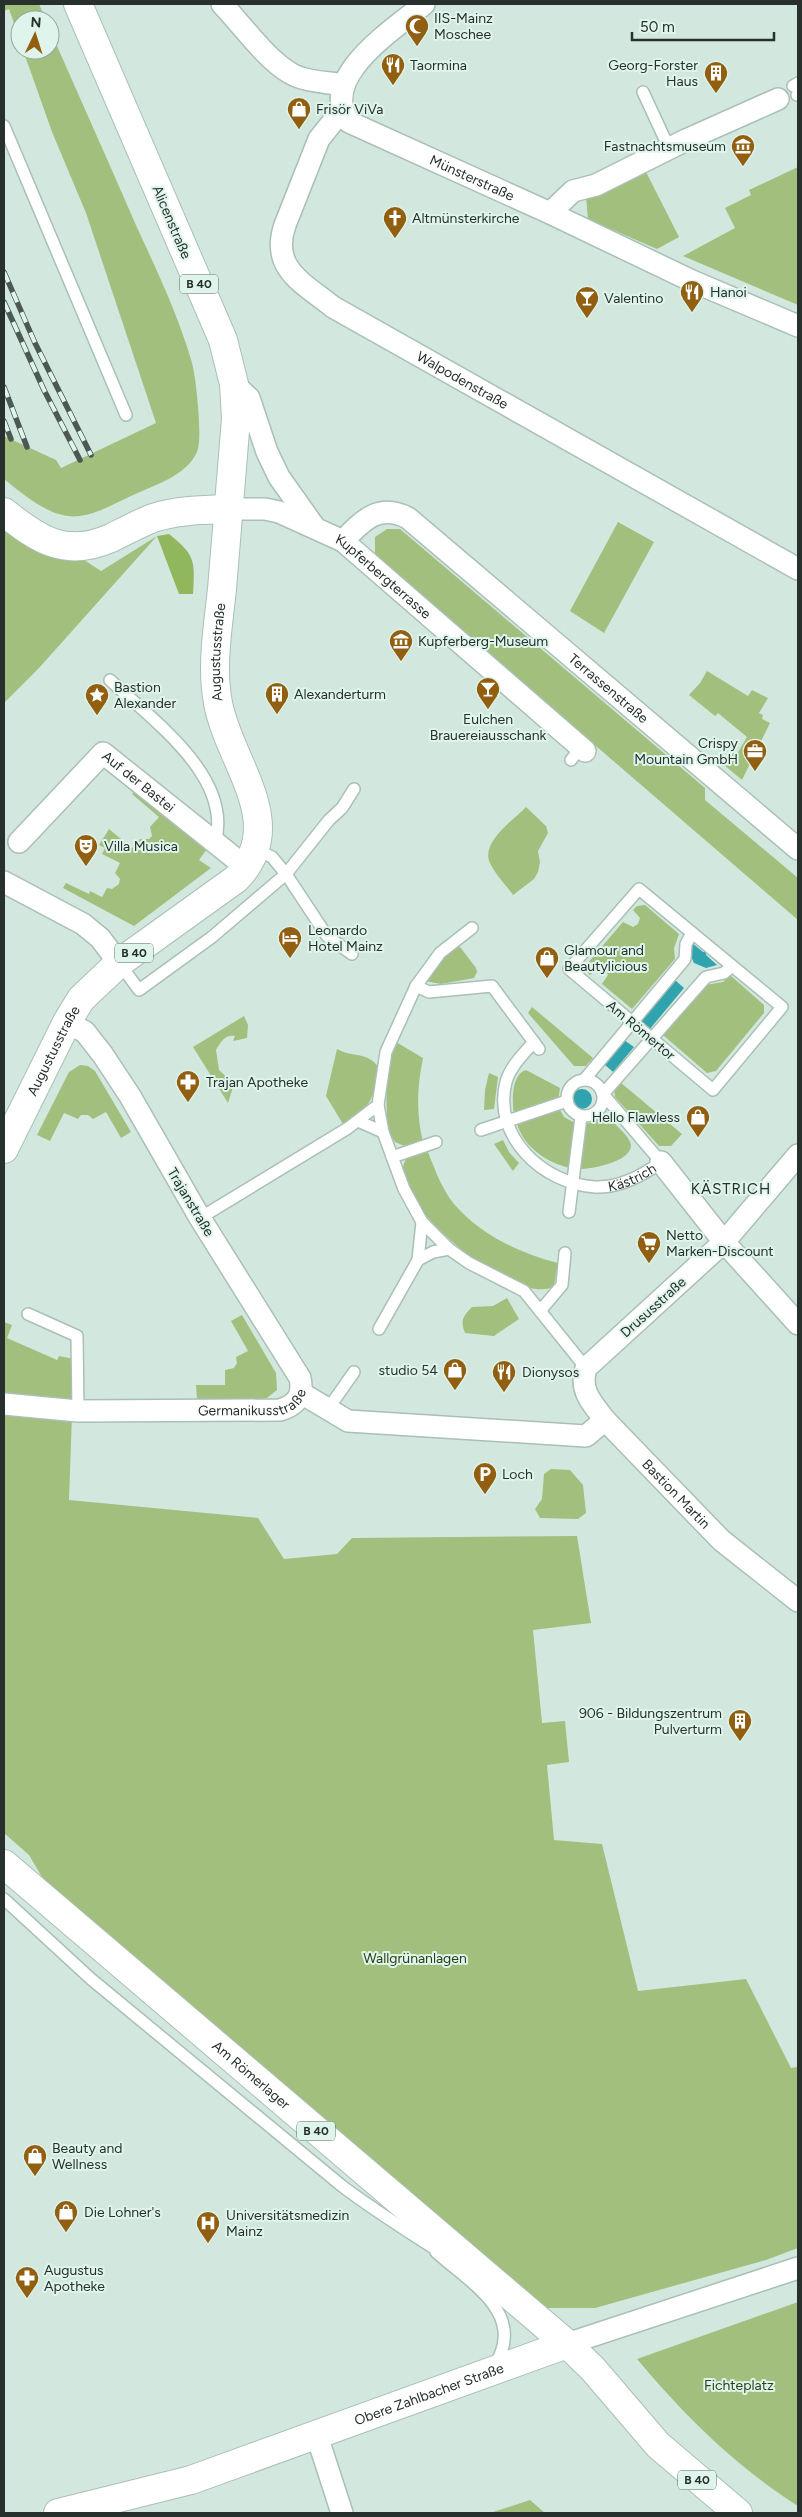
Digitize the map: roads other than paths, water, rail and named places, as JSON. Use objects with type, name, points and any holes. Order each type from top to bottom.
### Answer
[{"type":"main road","name":"Alicenstraße","points":[[78,4],[223,340],[234,384],[236,419],[229,509]]},
{"type":"main road","points":[[4,512],[29,532],[50,542],[77,547],[110,538],[137,525],[167,514],[182,511],[229,509]]},
{"type":"main road","name":"Augustusstraße","points":[[4,1149],[67,1022],[81,999],[120,963],[236,879],[251,859],[258,818],[256,803],[222,724],[216,688],[217,645],[229,509]]},
{"type":"main road","name":"Am Römerlager","points":[[4,1864],[566,2344]]},
{"type":"main road","name":"Obere Zahlbacher Straße","points":[[58,2513],[174,2485],[490,2374],[566,2344]]},
{"type":"main road","name":"B 40","points":[[566,2344],[592,2369],[658,2446],[738,2513]]},
{"type":"street","points":[[222,4],[277,64],[291,74],[308,80],[344,85]]},
{"type":"street","points":[[343,110],[344,85],[350,71],[361,58],[424,4]]},
{"type":"street","points":[[550,213],[573,191],[596,185],[670,148],[793,91]]},
{"type":"street","name":"Münsterstraße","points":[[343,110],[349,122],[364,130],[550,213],[654,263],[798,326]]},
{"type":"street","name":"Walpodenstraße","points":[[343,110],[319,140],[281,236],[281,254],[288,270],[333,307],[798,569]]},
{"type":"street","name":"Kupferbergterrasse","points":[[234,384],[249,398],[267,452],[279,477],[313,526]]},
{"type":"street","name":"Kupferbergterrasse","points":[[229,509],[266,509],[288,515],[343,541],[579,753]]},
{"type":"street","name":"Terrassenstraße","points":[[343,541],[367,519],[378,514],[390,512],[408,518],[798,848]]},
{"type":"street","name":"Auf der Bastei","points":[[19,842],[103,753],[215,842],[251,859]]},
{"type":"street","points":[[4,882],[83,924],[100,938],[120,963]]},
{"type":"street","name":"Trajanstraße","points":[[67,1022],[88,1034],[130,1096],[200,1218],[300,1378],[301,1393]]},
{"type":"street","name":"Drususstraße","points":[[586,1368],[724,1242],[798,1155]]},
{"type":"street","name":"Kästrich","points":[[661,1162],[724,1242],[798,1324]]},
{"type":"street","name":"Bastion Martin","points":[[586,1368],[583,1378],[584,1389],[605,1420],[721,1540],[798,1601]]},
{"type":"street","name":"Germanikusstraße","points":[[4,1404],[78,1411],[280,1410],[296,1403],[301,1393],[348,1421],[586,1436],[605,1420]]},
{"type":"street","name":"Obere Zahlbacher Straße","points":[[566,2344],[798,2268]]},
{"type":"street","points":[[317,2436],[342,2513]]},
{"type":"lane","points":[[643,92],[670,148]]},
{"type":"lane","points":[[4,126],[126,414]]},
{"type":"lane","points":[[110,680],[187,753],[199,769],[218,810],[219,827],[215,842]]},
{"type":"lane","points":[[120,963],[139,990],[212,937],[286,874],[329,820],[342,808],[354,789]]},
{"type":"lane","points":[[251,859],[272,857],[286,874],[327,936],[352,954]]},
{"type":"lane","name":"Am Römertor","points":[[692,933],[639,889],[569,969],[713,1090],[782,1007],[732,966]]},
{"type":"lane","points":[[472,928],[440,953],[416,986],[386,1052],[378,1105],[383,1132],[404,1189],[422,1222],[449,1249],[469,1264],[524,1291],[586,1368]]},
{"type":"lane","points":[[584,1080],[685,959],[686,944],[692,933],[732,966],[724,973],[706,977],[603,1094],[603,1105],[600,1110],[590,1116],[581,1117],[573,1112],[567,1101],[569,1089],[578,1081],[584,1080],[596,1083],[603,1094],[661,1162]]},
{"type":"lane","name":"Kästrich","points":[[416,986],[429,992],[492,986],[537,1045],[523,1054],[507,1080],[504,1097],[508,1122],[518,1144],[533,1162],[550,1174],[572,1184],[596,1187],[621,1184],[642,1176],[661,1162]]},
{"type":"lane","points":[[481,1130],[567,1101]]},
{"type":"lane","points":[[200,1218],[358,1121],[378,1105]]},
{"type":"lane","points":[[569,1212],[581,1117]]},
{"type":"lane","points":[[358,1121],[383,1132]]},
{"type":"lane","points":[[392,1157],[436,1142]]},
{"type":"lane","points":[[379,1329],[418,1260],[422,1222]]},
{"type":"lane","points":[[418,1260],[433,1252],[449,1249]]},
{"type":"lane","points":[[540,1311],[562,1285],[565,1253]]},
{"type":"lane","points":[[28,1314],[77,1336],[78,1411]]},
{"type":"lane","points":[[328,1409],[354,1372]]},
{"type":"lane","points":[[4,1899],[91,1979],[342,2186],[376,2212],[402,2226],[518,2304]]},
{"type":"lane","points":[[422,2240],[492,2301],[501,2316],[506,2332],[505,2342],[501,2356],[490,2374]]},
{"type":"water","points":[[692,943],[703,952],[706,952],[706,955],[717,965],[706,968],[694,963],[690,954]]},
{"type":"water","points":[[675,980],[684,988],[649,1030],[639,1022]]},
{"type":"water","points":[[624,1040],[634,1047],[613,1072],[604,1064]]},
{"type":"water","points":[[582,1089],[589,1092],[592,1099],[589,1106],[582,1109],[575,1106],[572,1099],[575,1092]]},
{"type":"railway","points":[[4,272],[35,343],[91,455]]},
{"type":"railway","points":[[4,302],[44,390],[80,460]]},
{"type":"railway","points":[[4,387],[27,447]]},
{"type":"railway","points":[[4,421],[11,439]]},
{"type":"place","name":"IIS-Mainz Moschee","points":[[417,47]]},
{"type":"place","name":"Taormina","points":[[393,86]]},
{"type":"place","name":"Georg-Forster Haus","points":[[716,94]]},
{"type":"place","name":"Frisör ViVa","points":[[299,130]]},
{"type":"place","name":"Fastnachtsmuseum","points":[[743,167]]},
{"type":"place","name":"Altmünsterkirche","points":[[395,239]]},
{"type":"place","name":"Hanoi","points":[[692,313]]},
{"type":"place","name":"Valentino","points":[[587,319]]},
{"type":"place","name":"Kupferberg-Museum","points":[[401,662]]},
{"type":"place","name":"Eulchen Brauereiausschank","points":[[488,710]]},
{"type":"place","name":"Alexanderturm","points":[[277,715]]},
{"type":"place","name":"Bastion Alexander","points":[[97,716]]},
{"type":"place","name":"Crispy Mountain GmbH","points":[[755,772]]},
{"type":"place","name":"Villa Musica","points":[[86,867]]},
{"type":"place","name":"Leonardo Hotel Mainz","points":[[290,959]]},
{"type":"place","name":"Glamour and Beautylicious","points":[[547,979]]},
{"type":"place","name":"Trajan Apotheke","points":[[188,1103]]},
{"type":"place","name":"Hello Flawless","points":[[698,1138]]},
{"type":"place","name":"Netto Marken-Discount","points":[[649,1264]]},
{"type":"place","name":"studio 54","points":[[455,1391]]},
{"type":"place","name":"Dionysos","points":[[504,1393]]},
{"type":"place","name":"Loch","points":[[485,1495]]},
{"type":"place","name":"906 - Bildungszentrum Pulverturm","points":[[740,1742]]},
{"type":"place","name":"Beauty and Wellness","points":[[35,2177]]},
{"type":"place","name":"Die Lohner's","points":[[66,2233]]},
{"type":"place","name":"Universitätsmedizin Mainz","points":[[208,2244]]},
{"type":"place","name":"Augustus Apotheke","points":[[27,2299]]},
{"type":"district","name":"KÄSTRICH","points":[[731,1189]]},
{"type":"park label","name":"Wallgrünanlagen","points":[[415,1958]]},
{"type":"park label","name":"Fichteplatz","points":[[739,2385]]}]
